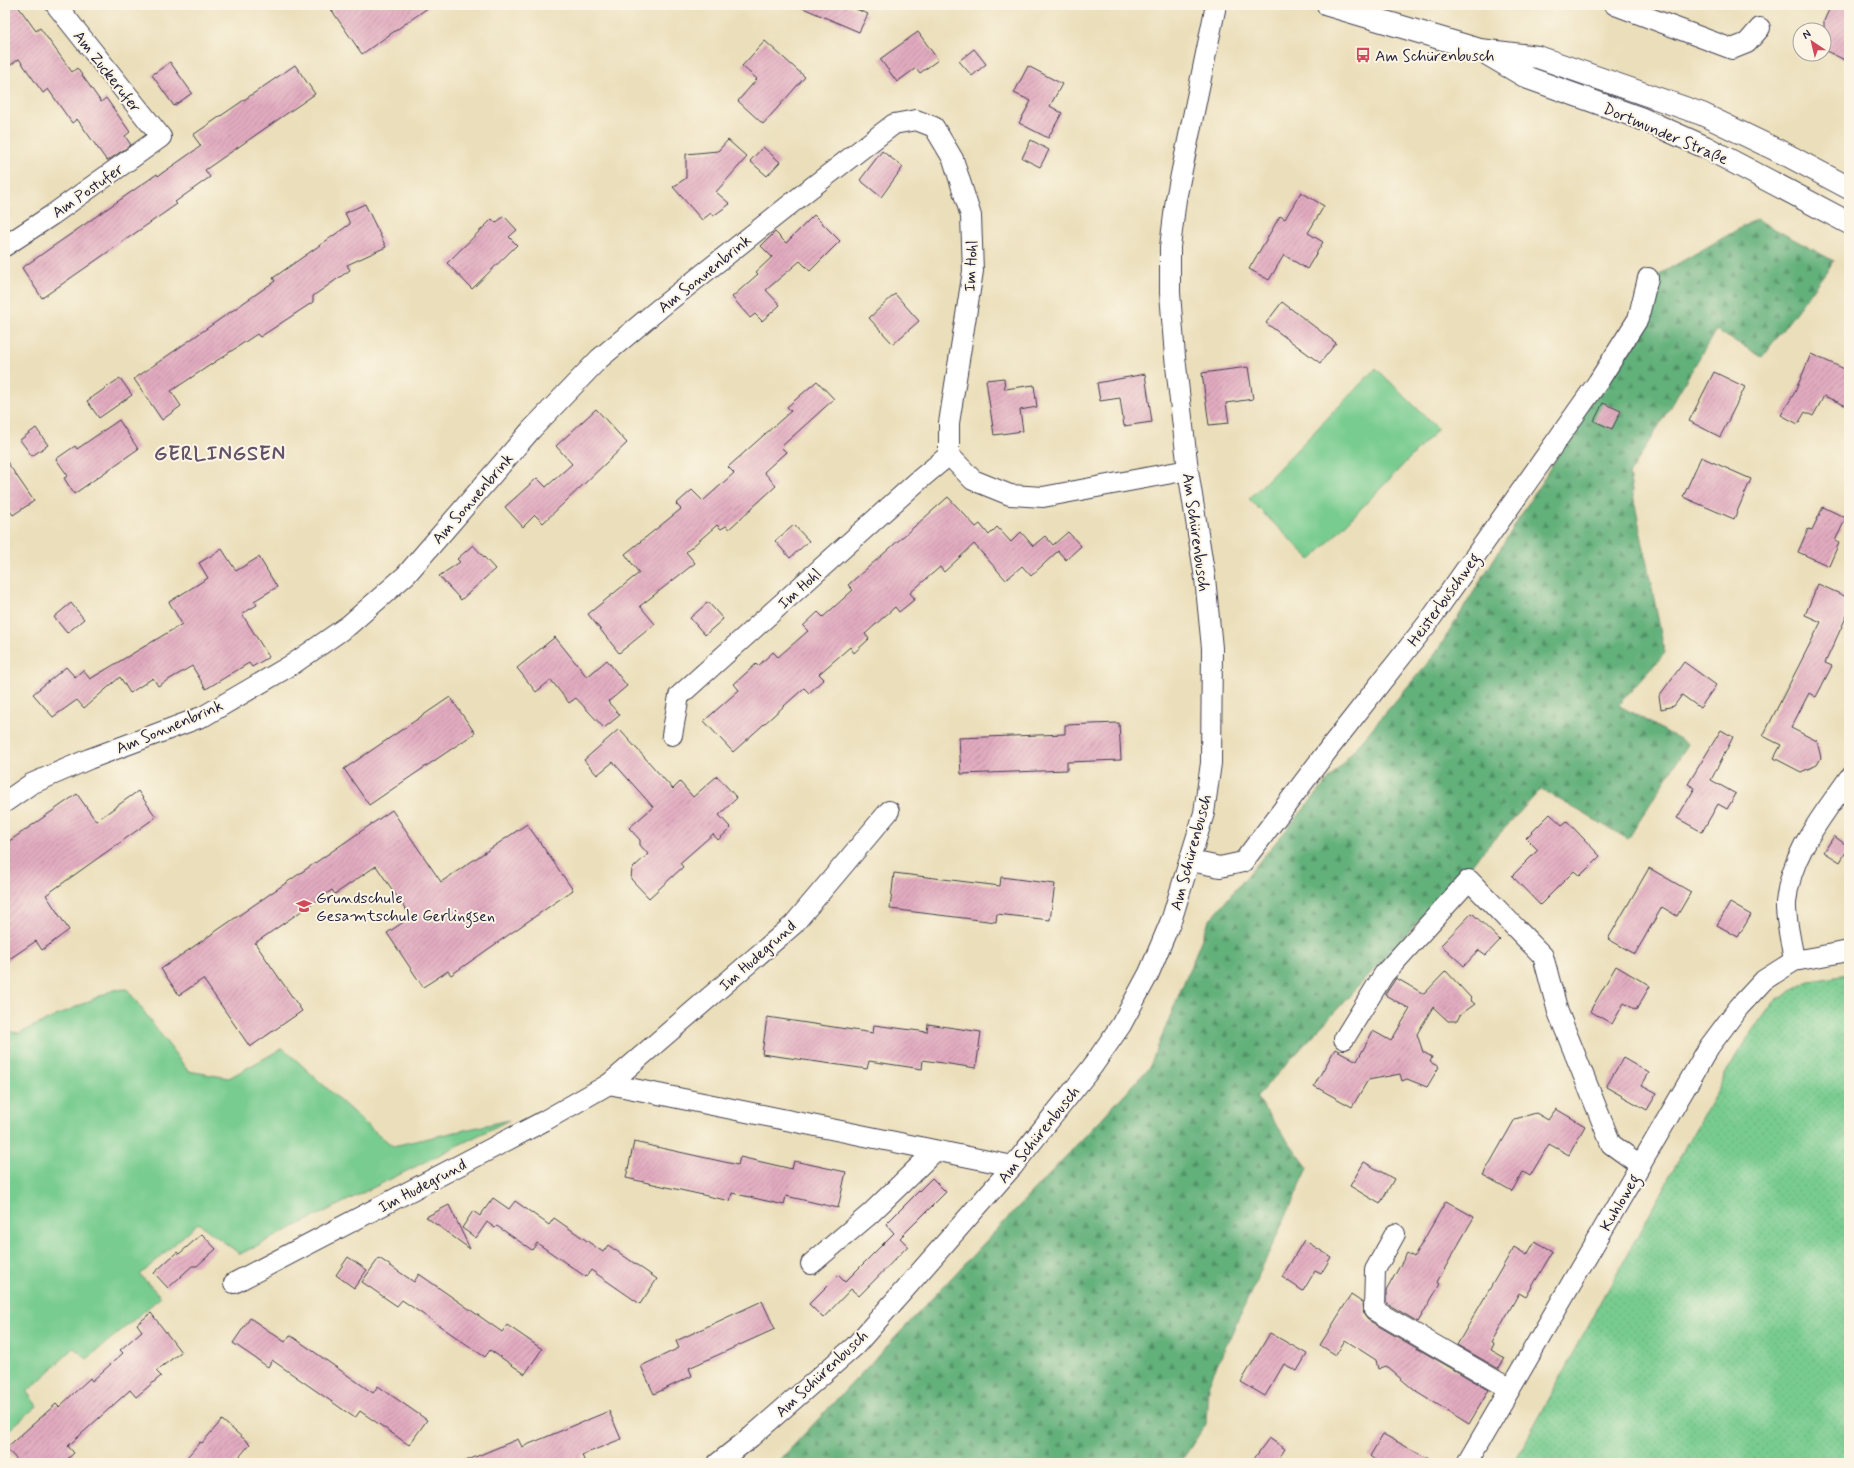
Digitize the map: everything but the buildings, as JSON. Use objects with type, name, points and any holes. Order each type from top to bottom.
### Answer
[{"type":"main road","name":"Dortmunder Straße","points":[[1328,5],[1480,50],[1538,57],[1702,114],[1787,155],[1849,188]]},
{"type":"main road","name":"Dortmunder Straße","points":[[1480,50],[1528,78],[1640,118],[1705,147],[1849,223]]},
{"type":"street","name":"Am Zuckerufer","points":[[56,5],[161,138]]},
{"type":"street","name":"Am Schürenbusch","points":[[718,1463],[751,1437],[855,1346],[1013,1166],[1092,1067],[1120,1025],[1149,973],[1172,918],[1191,861],[1204,813],[1211,763],[1212,648],[1205,578],[1188,470],[1174,357],[1170,293],[1170,247],[1176,199],[1216,5]]},
{"type":"street","points":[[1615,5],[1732,49],[1747,43],[1760,28]]},
{"type":"street","name":"Im Hohl","points":[[672,735],[679,696],[949,455],[949,423],[973,271],[971,216],[953,159],[934,127],[916,120],[894,124]]},
{"type":"street","name":"Am Sonnenbrink","points":[[5,802],[31,784],[89,759],[204,716],[293,664],[349,625],[406,575],[531,430],[599,359],[666,303],[894,124]]},
{"type":"street","name":"Am Postufer","points":[[7,238],[52,215],[161,138]]},
{"type":"street","name":"Heisterbuschweg","points":[[1191,861],[1220,867],[1243,862],[1331,746],[1427,624],[1598,382],[1638,319],[1648,278]]},
{"type":"street","points":[[949,455],[973,480],[1010,495],[1036,497],[1131,482],[1188,470]]},
{"type":"street","points":[[1794,962],[1786,904],[1792,875],[1800,852],[1849,778]]},
{"type":"street","name":"Im Hudegrund","points":[[234,1283],[544,1121],[609,1084],[793,925],[889,811]]},
{"type":"street","points":[[1344,1039],[1384,974],[1469,880],[1544,956],[1558,1012],[1611,1144],[1640,1165]]},
{"type":"street","name":"Kuhloweg","points":[[1467,1463],[1709,1047],[1739,1007],[1764,980],[1794,962],[1849,951]]},
{"type":"street","points":[[609,1084],[1013,1166]]},
{"type":"street","points":[[811,1264],[870,1214],[935,1151]]},
{"type":"street","points":[[1395,1234],[1375,1270],[1374,1310],[1510,1389]]},
{"type":"green space","points":[[1756,219],[1834,261],[1762,357],[1716,330],[1629,475],[1665,653],[1618,705],[1688,744],[1628,839],[1541,789],[1256,1097],[1308,1168],[1208,1385],[1206,1424],[1180,1463],[777,1463],[1149,1068],[1209,921],[1436,653],[1642,319],[1658,275]]},
{"type":"green space","points":[[1376,368],[1438,429],[1311,560],[1249,499]]},
{"type":"green space","points":[[1849,975],[1849,1463],[1513,1463],[1739,1050],[1774,1002],[1810,981]]},
{"type":"green space","points":[[127,989],[188,1071],[229,1078],[283,1048],[368,1126],[393,1146],[509,1120],[240,1254],[198,1223],[140,1275],[161,1297],[87,1359],[74,1348],[27,1392],[37,1406],[5,1433],[5,1031],[19,1033],[113,990]]},
{"type":"place","name":"Am Schürenbusch","points":[[1363,55]]},
{"type":"place","name":"Grundschule Gesamtschule Gerlingsen","points":[[304,906]]},
{"type":"district","name":"GERLINGSEN","points":[[220,453]]}]
